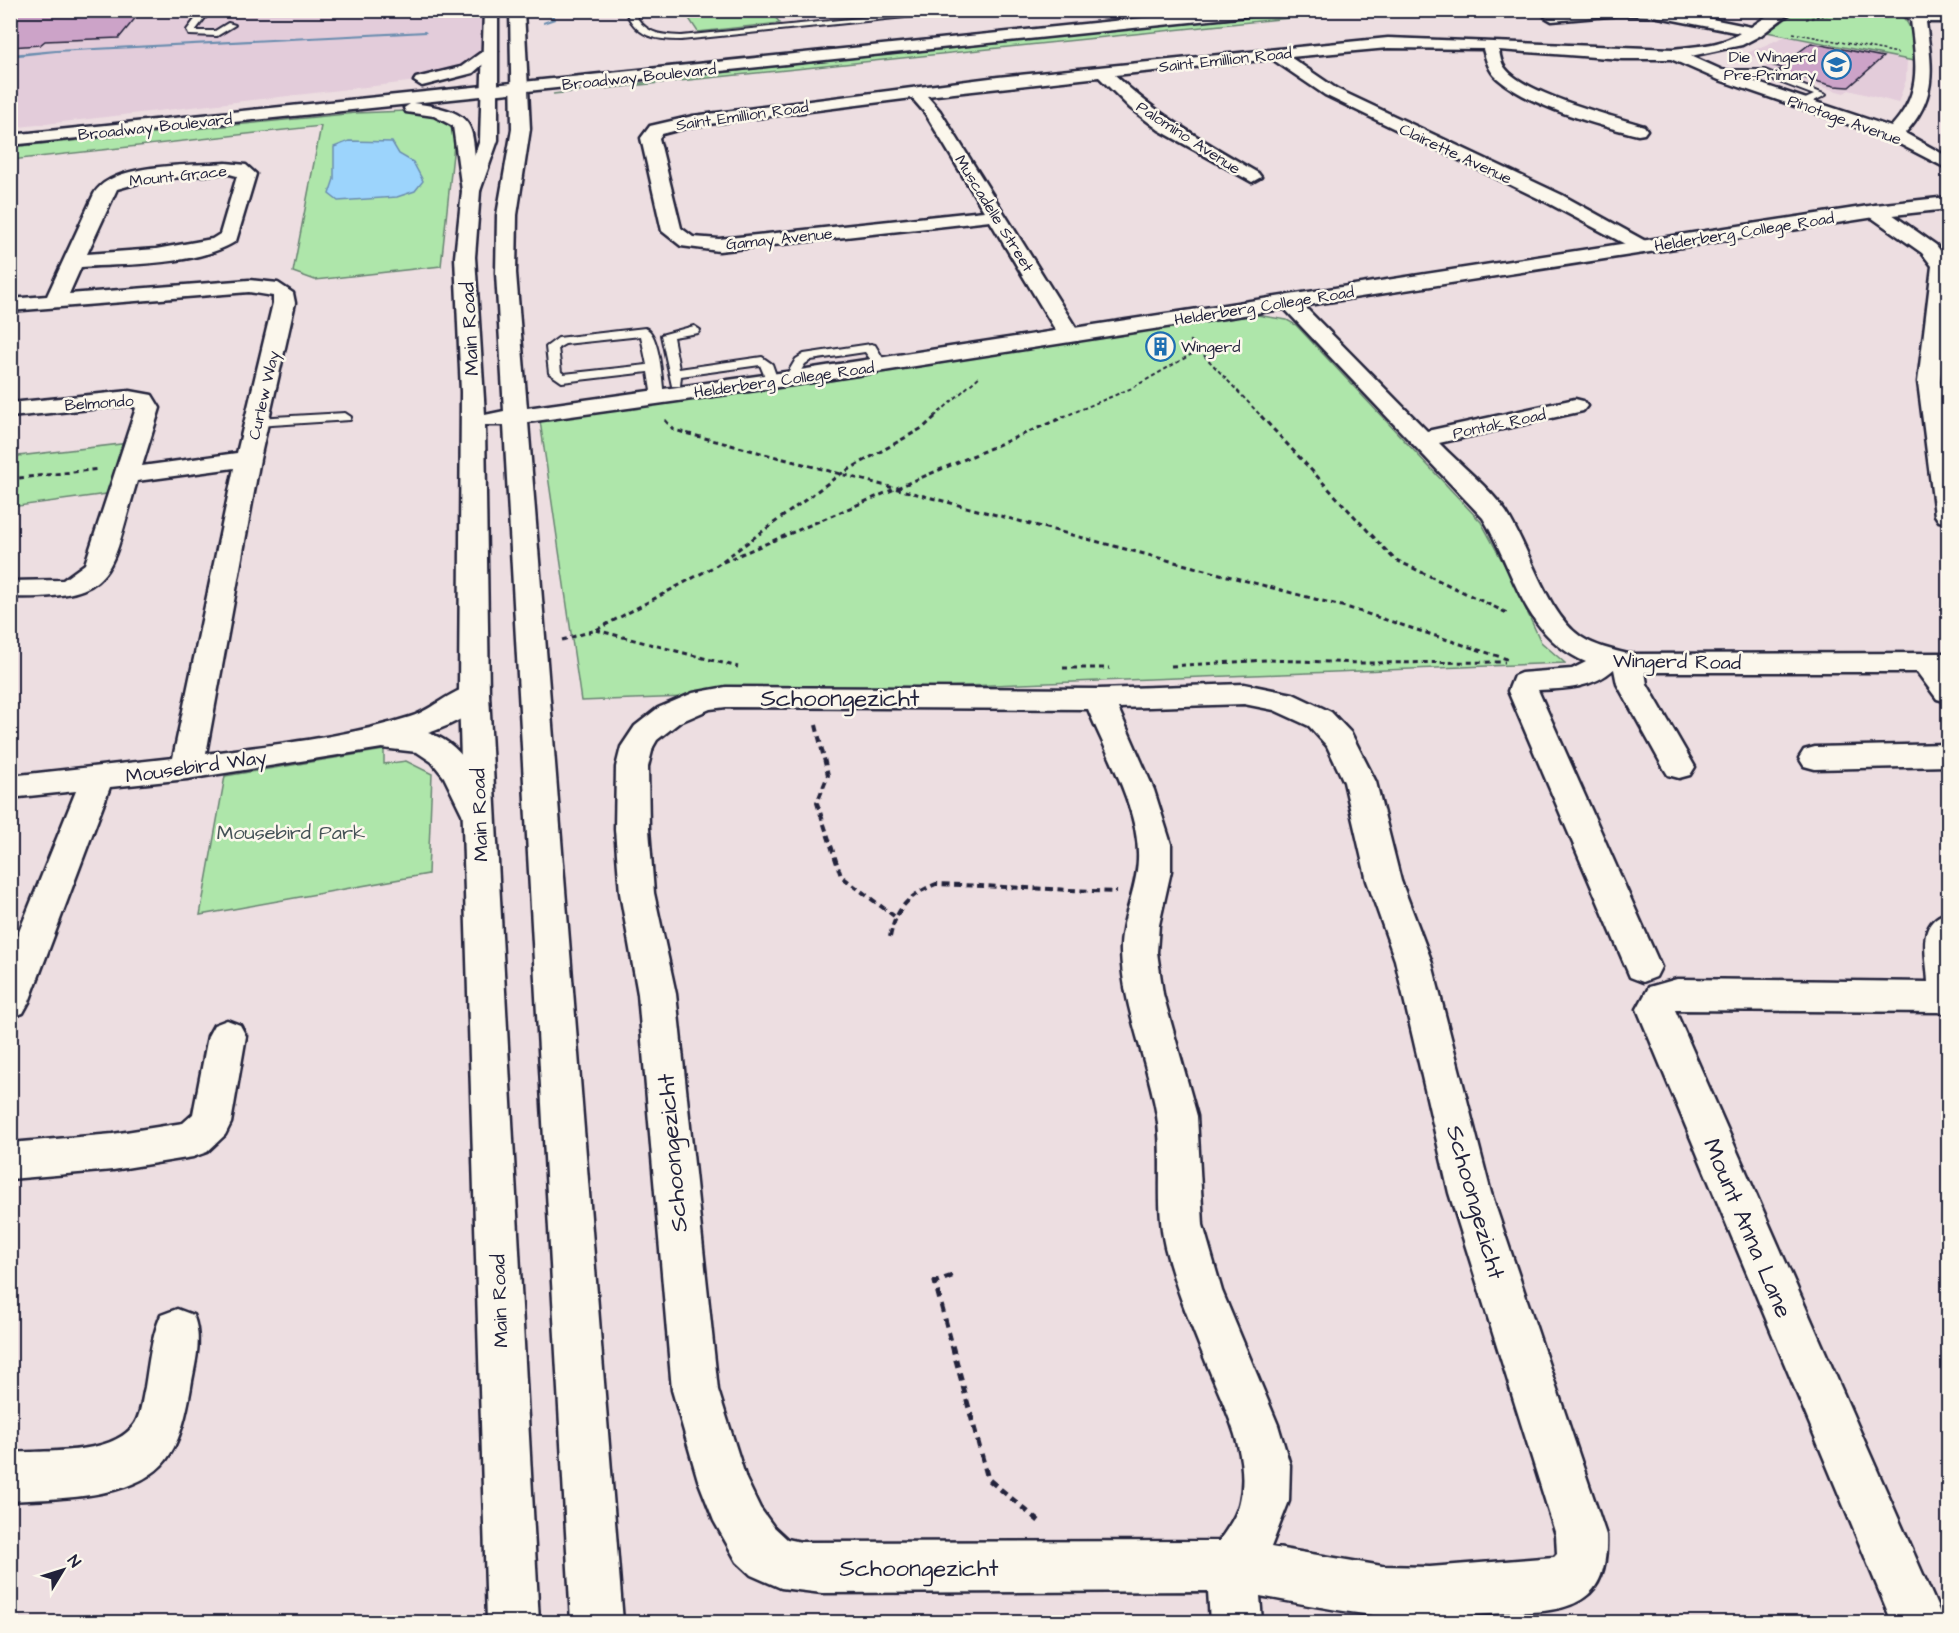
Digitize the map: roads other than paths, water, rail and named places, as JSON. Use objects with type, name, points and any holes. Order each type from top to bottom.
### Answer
[{"type":"street","name":"Main Road","points":[[491,10],[489,140],[471,191],[465,257],[473,423],[474,694],[513,1623]]},
{"type":"street","name":"Main Road","points":[[517,10],[521,83],[520,129],[507,227],[506,273],[597,1623]]},
{"type":"street","name":"Broadway Boulevard","points":[[521,83],[1170,10]]},
{"type":"street","name":"Broadway Boulevard","points":[[10,140],[182,118],[490,86],[1267,10]]},
{"type":"street","name":"Saint Emillion Road","points":[[656,130],[693,121],[916,93],[1102,71],[1388,43],[1490,45],[1622,54],[1673,54],[1725,46],[1759,30],[1787,10]]},
{"type":"street","points":[[1903,10],[1918,18],[1948,18]]},
{"type":"street","points":[[1552,17],[1620,11],[1653,12],[1759,30]]},
{"type":"street","points":[[1894,134],[1908,121],[1922,98],[1923,58],[1918,18]]},
{"type":"street","points":[[1490,45],[1494,62],[1501,73],[1521,86],[1638,130]]},
{"type":"street","points":[[182,118],[438,79],[467,70],[490,51]]},
{"type":"street","name":"Clairette Avenue","points":[[1274,54],[1331,92],[1555,199],[1642,247]]},
{"type":"street","name":"Pinotage Avenue","points":[[1673,54],[1715,73],[1894,134],[1948,164]]},
{"type":"street","name":"Palomino Avenue","points":[[1102,71],[1136,105],[1165,126],[1252,177]]},
{"type":"street","name":"Muscadelle Street","points":[[916,93],[932,111],[1070,336]]},
{"type":"street","points":[[182,118],[385,108],[439,111],[451,115],[464,125],[467,136],[466,175],[471,191]]},
{"type":"street","name":"Broadway Boulevard","points":[[10,129],[182,118]]},
{"type":"street","name":"Gamay Avenue","points":[[656,130],[650,138],[667,216],[672,231],[688,242],[719,245],[995,214]]},
{"type":"street","name":"Mount Grace","points":[[55,302],[73,261],[105,191],[114,183],[134,178],[226,168],[240,169],[248,174],[229,237],[222,244],[196,251],[73,261]]},
{"type":"street","name":"Helderberg College Road","points":[[473,423],[663,391],[781,380],[1875,211],[1948,203]]},
{"type":"street","points":[[1875,211],[1929,249],[1942,266],[1929,382],[1948,515]]},
{"type":"street","name":"Curlew Way","points":[[10,305],[249,286],[278,289],[283,293],[284,303],[248,459],[188,768]]},
{"type":"street","name":"Wingerd Road","points":[[1289,302],[1424,439],[1494,514],[1509,535],[1550,627],[1561,639],[1575,648],[1617,662],[1937,662]]},
{"type":"street","name":"Belmondo","points":[[10,410],[130,398],[144,400],[148,408],[98,566],[91,578],[84,583],[65,588],[10,589]]},
{"type":"street","name":"Pontak Road","points":[[1424,439],[1575,406]]},
{"type":"street","points":[[130,470],[248,459]]},
{"type":"street","points":[[1643,967],[1523,691],[1525,683],[1532,680],[1586,676],[1617,662],[1679,767]]},
{"type":"street","points":[[1937,662],[1948,692]]},
{"type":"street","points":[[1109,684],[1154,843],[1155,860],[1147,893],[1139,951],[1143,978],[1177,1113],[1180,1137],[1181,1223],[1190,1259],[1259,1435],[1267,1473],[1266,1506],[1234,1599]]},
{"type":"street","name":"Schoongezicht","points":[[1109,684],[1260,695],[1302,709],[1320,719],[1340,741],[1360,782],[1384,881],[1413,960],[1470,1193],[1581,1535],[1583,1548],[1576,1571],[1567,1580],[1537,1586],[1234,1599],[1042,1567],[789,1566],[769,1557],[751,1541],[733,1506],[711,1449],[695,1390],[657,994],[637,893],[632,829],[632,767],[637,747],[646,733],[687,706],[704,700],[726,697],[810,698],[1109,684]]},
{"type":"street","name":"Mousebird Way","points":[[10,787],[188,768],[380,738],[438,719],[474,694]]},
{"type":"street","name":"Mousebird Way","points":[[380,738],[424,743],[440,750],[454,770],[479,816]]},
{"type":"street","points":[[1815,758],[1948,755]]},
{"type":"street","points":[[10,1002],[97,779]]},
{"type":"street","points":[[1948,926],[1943,931],[1948,999]]},
{"type":"street","name":"Mount Anna Lane","points":[[1917,1623],[1656,1009],[1657,1002],[1662,998],[1677,994],[1948,999]]},
{"type":"street","points":[[10,1161],[113,1152],[193,1139],[211,1123],[227,1036]]},
{"type":"street","points":[[10,1477],[117,1467],[142,1452],[151,1442],[158,1425],[177,1331]]},
{"type":"lane","points":[[207,10],[191,30],[192,33],[217,34],[226,31],[231,25]]},
{"type":"lane","points":[[629,10],[634,25],[640,31],[657,37],[681,38],[917,13],[969,10]]},
{"type":"lane","points":[[663,391],[667,335],[694,330]]},
{"type":"lane","points":[[653,368],[562,378],[555,373],[552,347],[562,341],[644,331],[647,333],[653,368],[663,391]]},
{"type":"lane","points":[[256,422],[345,417]]},
{"type":"water","points":[[349,141],[392,142],[399,154],[413,162],[423,181],[415,191],[397,197],[338,201],[329,194],[334,179],[334,147]]},
{"type":"waterway","points":[[545,23],[553,20],[551,10]]},
{"type":"waterway","points":[[10,56],[56,51],[425,32]]},
{"type":"place","name":"Die Wingerd Pre-Primary","points":[[1837,65]]},
{"type":"place","name":"Wingerd","points":[[1160,346]]},
{"type":"park label","name":"Mousebird Park","points":[[291,832]]}]
